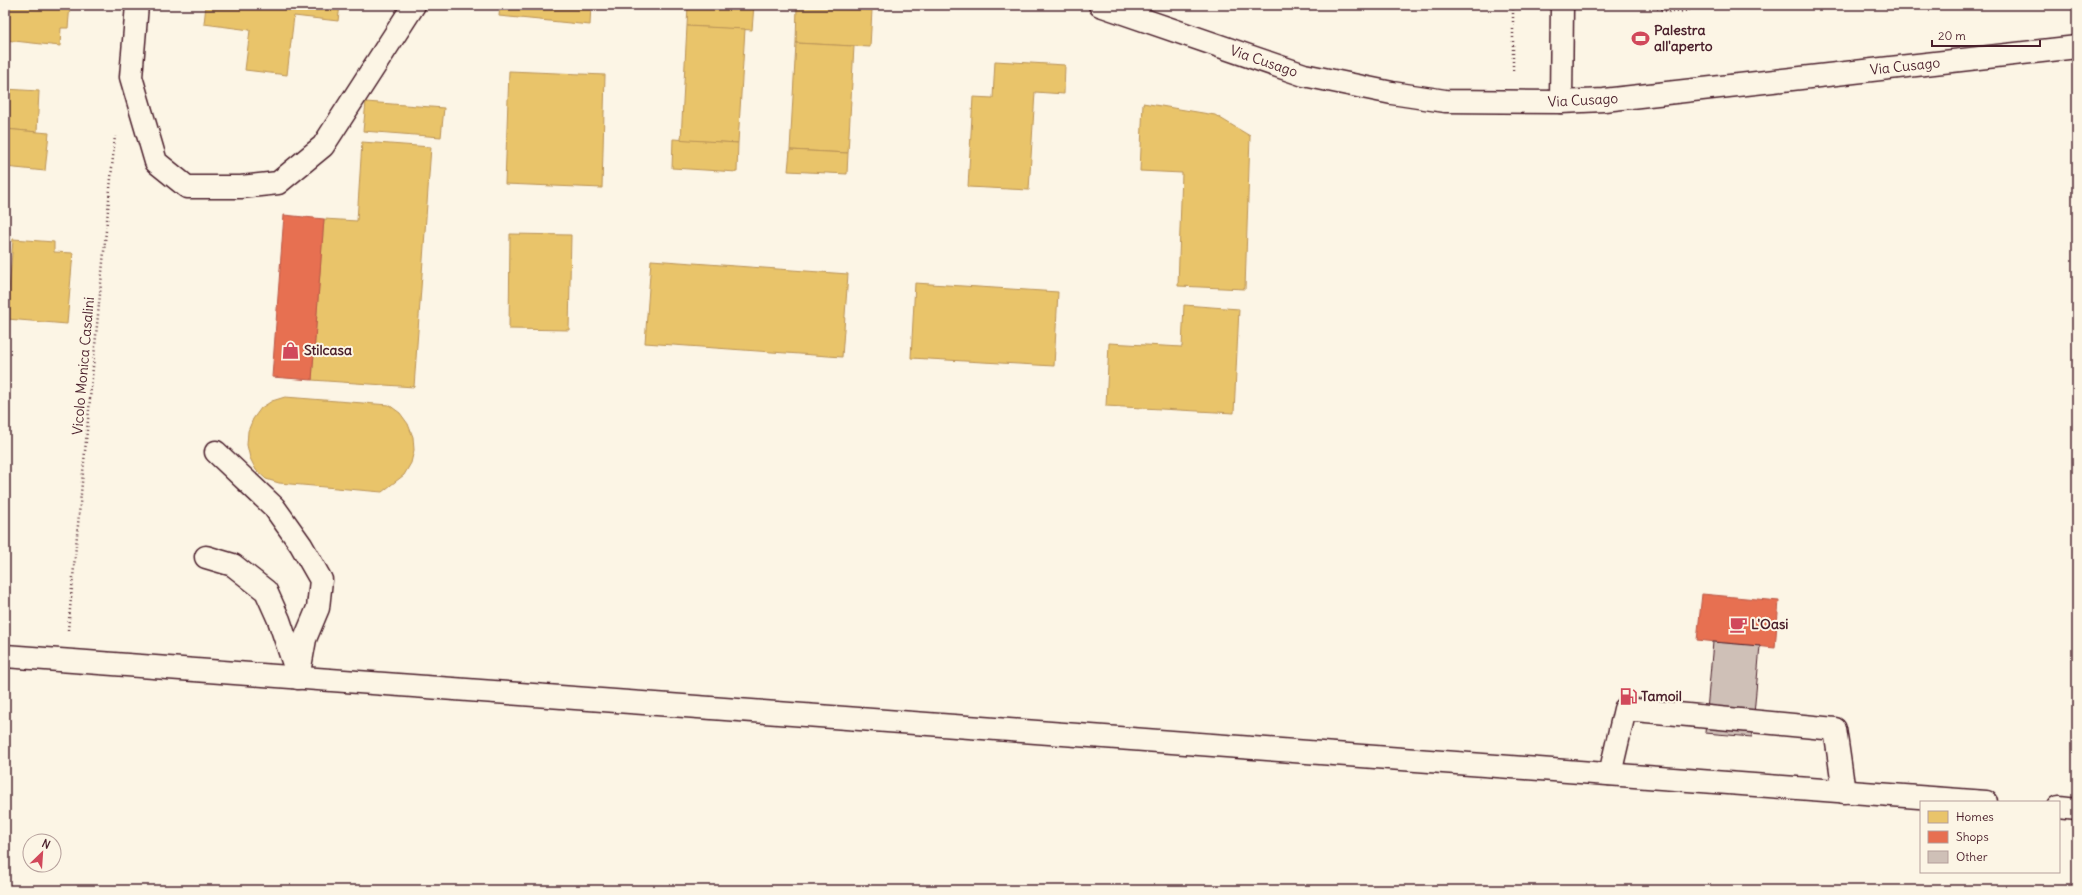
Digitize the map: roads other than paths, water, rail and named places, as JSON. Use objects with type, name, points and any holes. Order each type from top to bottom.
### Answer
[{"type":"main road","points":[[137,5],[131,77],[156,162],[187,187],[245,187],[278,183],[323,146],[414,5]]},
{"type":"main road","name":"Via Cusago","points":[[1100,5],[1304,75],[1392,93],[1445,100],[1561,102],[1604,100],[2077,47]]},
{"type":"main road","points":[[1561,102],[1562,5]]},
{"type":"main road","points":[[216,452],[274,507],[301,545],[321,580],[318,608],[306,639],[298,678]]},
{"type":"main road","points":[[206,557],[233,565],[266,591],[279,620],[298,678]]},
{"type":"main road","points":[[5,656],[1972,801]]},
{"type":"main road","points":[[1610,774],[1625,709],[1835,729],[1844,792]]},
{"type":"main road","points":[[2060,807],[2077,809]]},
{"type":"place","name":"Palestra all'aperto","points":[[1641,38]]},
{"type":"place","name":"Stilcasa","points":[[291,350]]},
{"type":"place","name":"L'Oasi","points":[[1738,624]]},
{"type":"place","name":"Tamoil","points":[[1628,696]]}]
